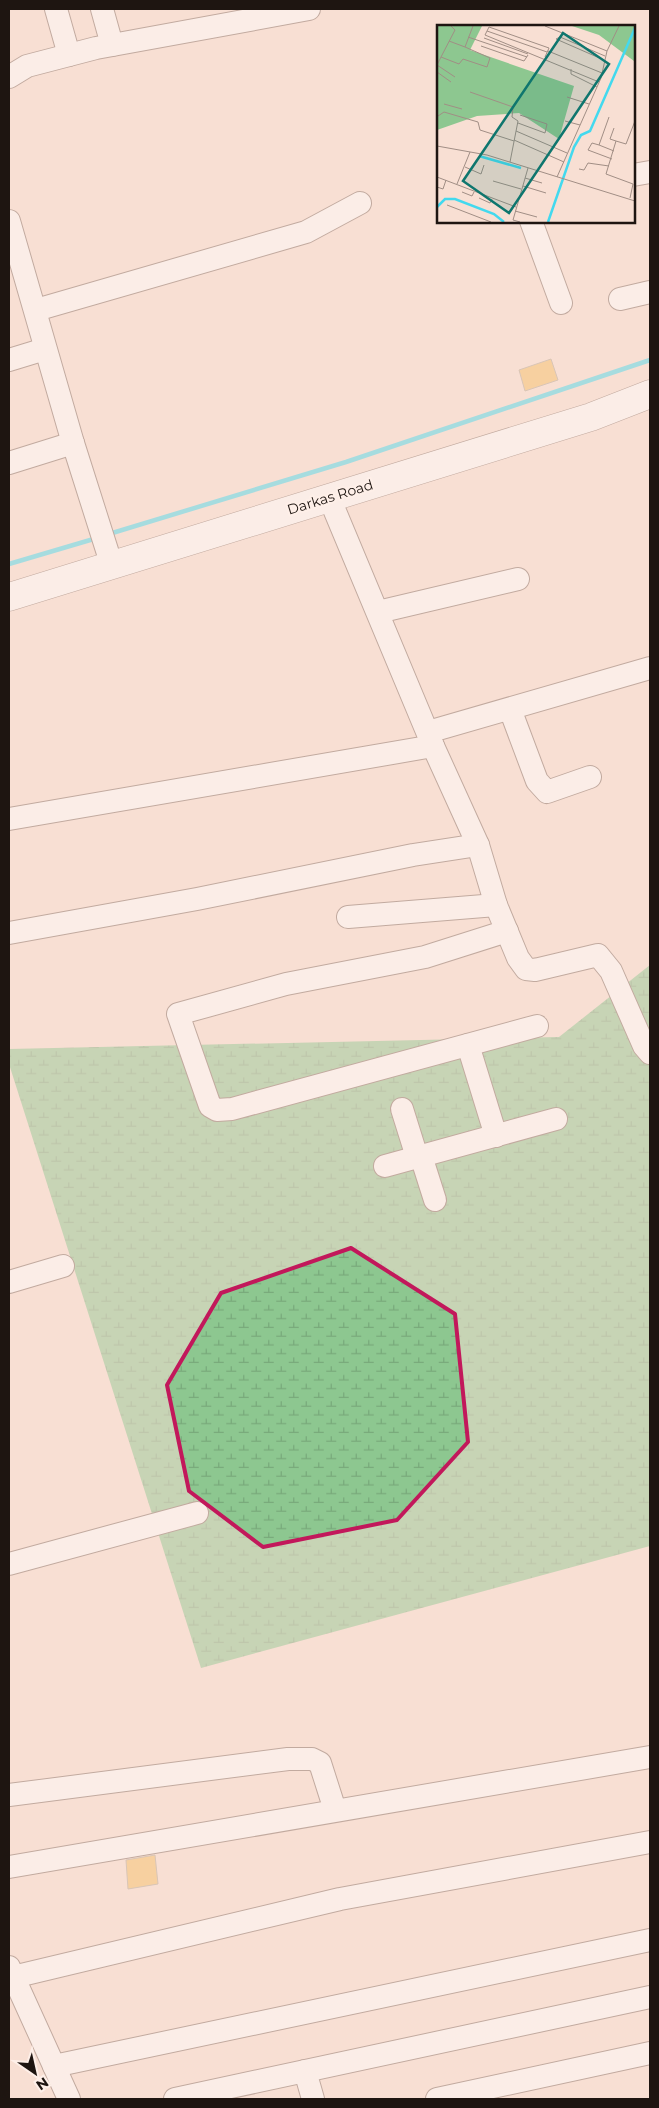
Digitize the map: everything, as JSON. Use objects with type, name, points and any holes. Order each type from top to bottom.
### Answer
[{"type":"main road","name":"Darkas Road","points":[[9,597],[105,547],[329,497],[591,417],[650,394]]},
{"type":"street","points":[[56,9],[69,55]]},
{"type":"street","points":[[102,9],[112,45]]},
{"type":"street","points":[[9,77],[27,66],[112,45],[250,15],[309,9]]},
{"type":"street","points":[[634,175],[650,172]]},
{"type":"street","points":[[36,310],[306,232],[360,203]]},
{"type":"street","points":[[9,221],[36,310],[45,349],[72,443],[105,547]]},
{"type":"street","points":[[531,222],[561,303]]},
{"type":"street","points":[[620,299],[650,292]]},
{"type":"street","points":[[9,360],[45,349]]},
{"type":"street","points":[[9,463],[72,443]]},
{"type":"street","points":[[329,497],[430,739],[478,845],[496,905],[518,958],[526,968],[535,970],[598,955],[611,970],[644,1046],[650,1053]]},
{"type":"street","points":[[378,612],[518,579]]},
{"type":"street","points":[[9,820],[430,739],[510,708],[650,668]]},
{"type":"street","points":[[510,708],[537,781],[547,792],[590,777]]},
{"type":"street","points":[[9,933],[197,899],[413,855],[478,845]]},
{"type":"street","points":[[348,917],[496,905]]},
{"type":"street","points":[[507,931],[425,957],[286,984],[178,1014],[210,1106],[217,1110],[232,1109],[537,1026]]},
{"type":"street","points":[[468,1045],[496,1136]]},
{"type":"street","points":[[402,1109],[435,1200]]},
{"type":"street","points":[[385,1166],[556,1119]]},
{"type":"street","points":[[9,1282],[63,1266]]},
{"type":"street","points":[[9,1564],[197,1512]]},
{"type":"street","points":[[9,1867],[650,1757]]},
{"type":"street","points":[[9,1795],[288,1759],[312,1760],[320,1763],[324,1771],[335,1810]]},
{"type":"street","points":[[69,2099],[11,1972],[340,1900],[650,1842]]},
{"type":"street","points":[[54,2066],[650,1940]]},
{"type":"street","points":[[175,2099],[650,1998]]},
{"type":"street","points":[[437,2099],[650,2053]]},
{"type":"street","points":[[305,2071],[313,2099]]},
{"type":"highlighted area","points":[[351,1248],[455,1314],[468,1442],[397,1520],[263,1547],[189,1491],[167,1385],[221,1293]]},
{"type":"green space","points":[[650,965],[650,1546],[201,1668],[9,1064],[9,1049],[559,1037]]},
{"type":"building","points":[[551,359],[558,380],[525,391],[519,370]]},
{"type":"building","points":[[155,1855],[158,1884],[128,1889],[126,1860]]},
{"type":"waterway","points":[[109,534],[346,462],[650,360]]},
{"type":"waterway","points":[[9,564],[97,538]]}]
